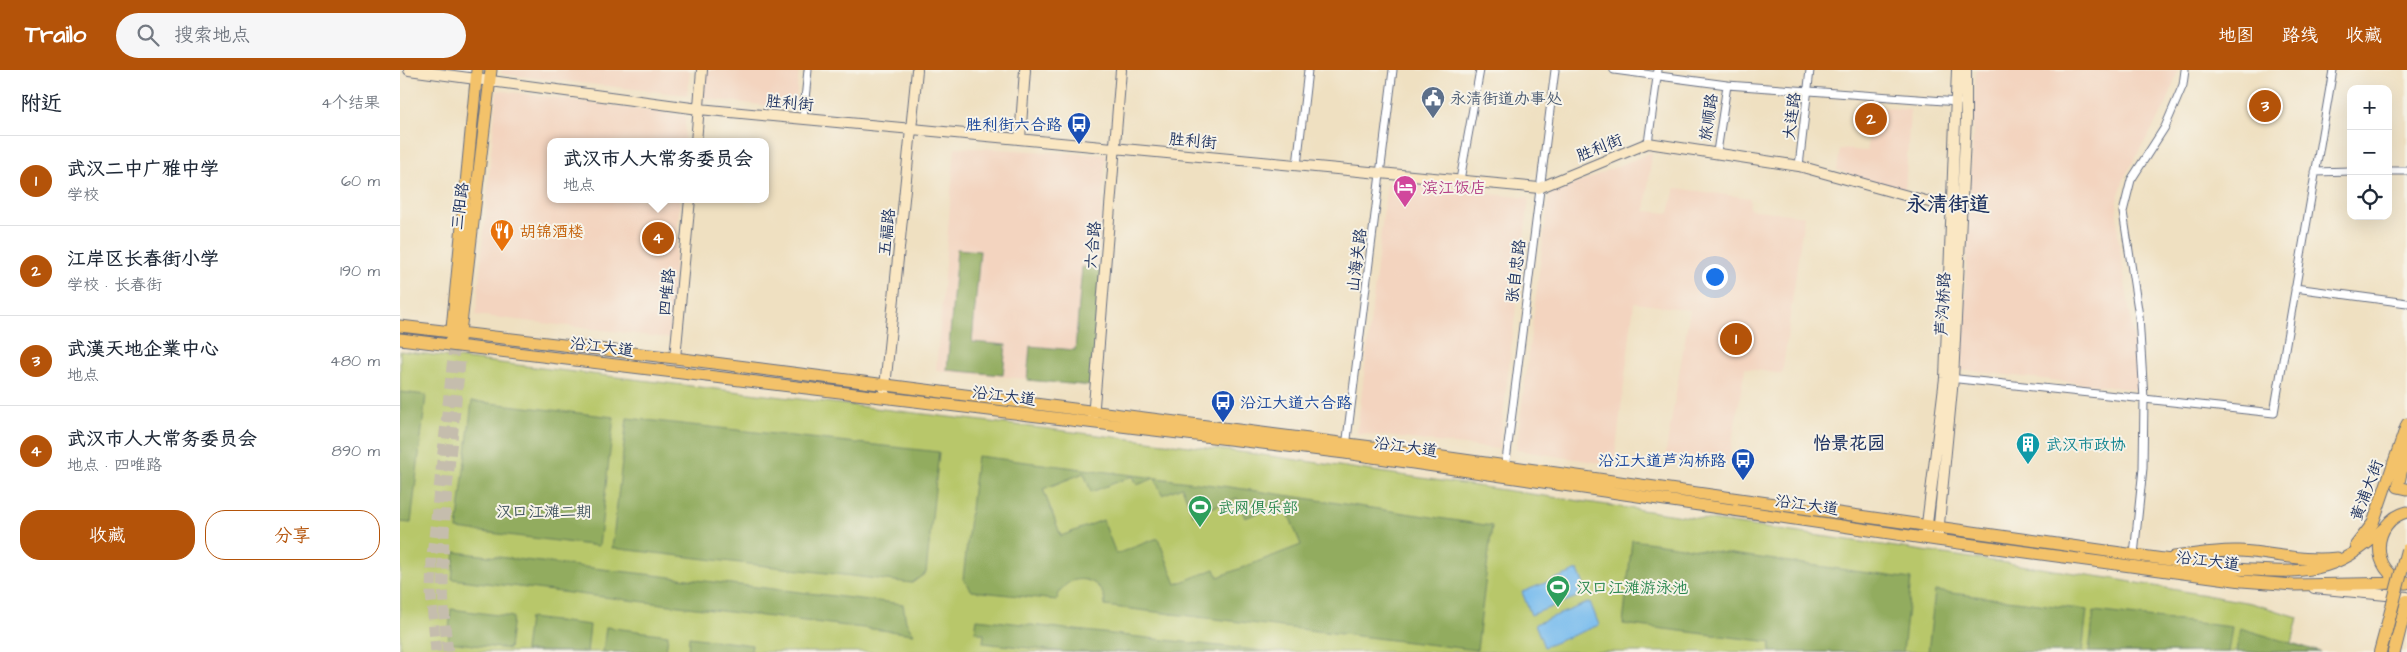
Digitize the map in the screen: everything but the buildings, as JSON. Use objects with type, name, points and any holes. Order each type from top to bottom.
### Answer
[{"type":"highway","points":[[2380,652],[2407,550]]},
{"type":"highway","points":[[2394,652],[2407,601]]},
{"type":"main road","name":"三阳路","points":[[455,339],[477,75]]},
{"type":"main road","name":"三阳路","points":[[455,339],[491,75]]},
{"type":"main road","name":"沿江大道","points":[[400,326],[455,339],[884,397],[1093,417],[1346,448],[1939,527],[2234,569],[2295,572],[2325,567],[2353,554],[2393,519],[2407,512]]},
{"type":"main road","name":"沿江大道","points":[[400,338],[455,339],[675,358],[885,385],[1093,417]]},
{"type":"main road","name":"黄浦大街","points":[[2340,557],[2364,538],[2373,523],[2407,424]]},
{"type":"main road","points":[[2407,443],[2398,487],[2407,489]]},
{"type":"main road","name":"沿江大道","points":[[1505,470],[1937,540],[2242,581],[2294,585],[2407,583]]},
{"type":"main road","points":[[2384,528],[2379,546],[2381,559],[2391,574],[2407,583]]},
{"type":"main road","points":[[2160,558],[2220,551],[2242,551],[2307,560],[2353,554]]},
{"type":"street","name":"胜利街","points":[[409,70],[491,75],[699,109],[1540,188],[1648,143],[1799,166],[1957,211]]},
{"type":"street","points":[[696,138],[702,70]]},
{"type":"street","points":[[803,118],[808,70]]},
{"type":"street","name":"五福路","points":[[884,397],[917,70]]},
{"type":"street","points":[[1020,139],[1025,70]]},
{"type":"street","name":"六合路","points":[[1093,417],[1121,70]]},
{"type":"street","points":[[1297,165],[1308,70]]},
{"type":"street","name":"山海关路","points":[[1346,448],[1394,70]]},
{"type":"street","points":[[1460,180],[1480,70]]},
{"type":"street","name":"张自忠路","points":[[1505,470],[1554,70]]},
{"type":"street","points":[[1614,70],[1658,73],[1727,85],[1958,102]]},
{"type":"street","name":"大连路","points":[[1799,166],[1810,70]]},
{"type":"street","name":"芦沟桥路","points":[[1937,540],[1949,378],[1957,211],[1957,70]]},
{"type":"street","name":"芦沟桥路","points":[[1957,211],[1966,118],[1966,70]]},
{"type":"street","points":[[2134,555],[2143,468],[2144,399],[2139,316],[2124,212],[2131,180],[2165,127],[2183,85],[2185,70]]},
{"type":"street","points":[[1949,378],[2274,413],[2333,70]]},
{"type":"street","points":[[1648,143],[1658,73]]},
{"type":"street","name":"旅顺路","points":[[1717,152],[1727,85]]},
{"type":"street","points":[[2392,171],[2407,171]]},
{"type":"street","points":[[2316,172],[2347,172]]},
{"type":"street","name":"四唯路","points":[[675,358],[690,203]]},
{"type":"street","points":[[2295,288],[2407,303]]},
{"type":"street","name":"芦沟桥路","points":[[1925,538],[1949,378]]},
{"type":"street","points":[[2294,585],[2339,591],[2407,596]]},
{"type":"shaded area","points":[[502,70],[690,70],[687,95],[501,74]]},
{"type":"shaded area","points":[[705,70],[799,70],[795,109],[702,98]]},
{"type":"shaded area","points":[[1976,70],[2178,70],[2167,103],[2125,176],[2117,201],[2118,236],[2140,390],[1961,370]]},
{"type":"shaded area","points":[[497,90],[686,116],[684,138],[547,138],[547,203],[680,203],[669,338],[476,315]]},
{"type":"shaded area","points":[[1871,106],[1910,110],[1905,192],[1837,170],[1840,149],[1867,151]]},
{"type":"shaded area","points":[[955,147],[1106,155],[1088,384],[936,371]]},
{"type":"shaded area","points":[[1652,152],[1645,211],[1669,213],[1675,188],[1750,198],[1749,209],[1804,216],[1782,374],[1745,368],[1728,464],[1665,457],[1690,310],[1634,303],[1614,465],[1516,450],[1549,195]]},
{"type":"shaded area","points":[[1387,183],[1529,198],[1499,449],[1357,433]]},
{"type":"green space","points":[[957,249],[980,251],[972,342],[1006,345],[1003,375],[947,370]]},
{"type":"green space","points":[[1082,267],[1102,269],[1092,386],[1027,380],[1030,346],[1075,350]]},
{"type":"green space","name":"汉口江滩二期","points":[[400,351],[1256,454],[2109,578],[2251,603],[2298,617],[2292,643],[2320,652],[400,652]]},
{"type":"green space","points":[[400,392],[426,395],[411,523],[400,522]]},
{"type":"green space","points":[[472,401],[614,417],[599,546],[457,529]]},
{"type":"green space","points":[[627,418],[939,452],[926,573],[912,583],[612,548]]},
{"type":"green space","points":[[977,456],[1230,487],[1492,526],[1477,650],[1105,606],[1104,596],[1099,588],[1092,582],[1084,580],[1076,580],[1068,584],[1061,590],[1057,600],[972,591],[963,579]],"holes":[[[1084,473],[1091,492],[1133,476],[1137,485],[1155,478],[1162,495],[1182,487],[1193,515],[1237,498],[1245,518],[1284,503],[1301,545],[1218,577],[1215,569],[1176,584],[1158,538],[1116,554],[1103,520],[1061,536],[1043,489]]]},
{"type":"green space","points":[[1632,540],[1911,579],[1903,652],[1770,652],[1771,642],[1623,624]]},
{"type":"green space","points":[[455,552],[903,604],[906,622],[914,634],[452,579]]},
{"type":"green space","points":[[1935,591],[2087,610],[2082,652],[1928,652]]},
{"type":"green space","points":[[451,609],[513,617],[509,649],[448,642]]},
{"type":"green space","points":[[2094,611],[2232,627],[2228,652],[2089,652]]},
{"type":"green space","points":[[529,618],[590,625],[587,652],[525,651]]},
{"type":"green space","points":[[977,619],[1273,652],[1066,652],[983,643],[984,634],[975,632]]},
{"type":"green space","points":[[606,627],[668,635],[666,652],[603,652]]},
{"type":"green space","points":[[2240,628],[2320,652],[2236,652]]},
{"type":"green space","points":[[689,637],[752,645],[751,652],[688,652]]},
{"type":"water","points":[[1578,570],[1587,593],[1531,615],[1522,592]]},
{"type":"water","points":[[1590,602],[1599,625],[1544,647],[1535,624]]},
{"type":"tunnel","points":[[472,180],[484,70]]},
{"type":"tunnel","points":[[436,652],[431,593],[432,556],[455,338]]},
{"type":"tunnel","points":[[448,652],[444,616],[444,543],[460,362]]},
{"type":"place","name":"武漢天地企業中心","points":[[2265,106]]},
{"type":"place","name":"永清街道办事处","points":[[1433,119]]},
{"type":"place","name":"江岸区长春街小学","points":[[1871,119]]},
{"type":"place","name":"胜利街六合路","points":[[1079,145]]},
{"type":"place","name":"滨江饭店","points":[[1405,208]]},
{"type":"place","name":"武汉市人大常务委员会","points":[[658,238]]},
{"type":"place","name":"胡锦酒楼","points":[[502,252]]},
{"type":"place","name":"武汉二中广雅中学","points":[[1736,339]]},
{"type":"place","name":"沿江大道六合路","points":[[1223,423]]},
{"type":"place","name":"武汉市政协","points":[[2028,465]]},
{"type":"place","name":"沿江大道芦沟桥路","points":[[1743,481]]},
{"type":"place","name":"武网俱乐部","points":[[1200,528]]},
{"type":"place","name":"汉口江滩游泳池","points":[[1558,608]]},
{"type":"district","name":"永清街道","points":[[1948,204]]},
{"type":"district","name":"怡景花园","points":[[1849,443]]}]
